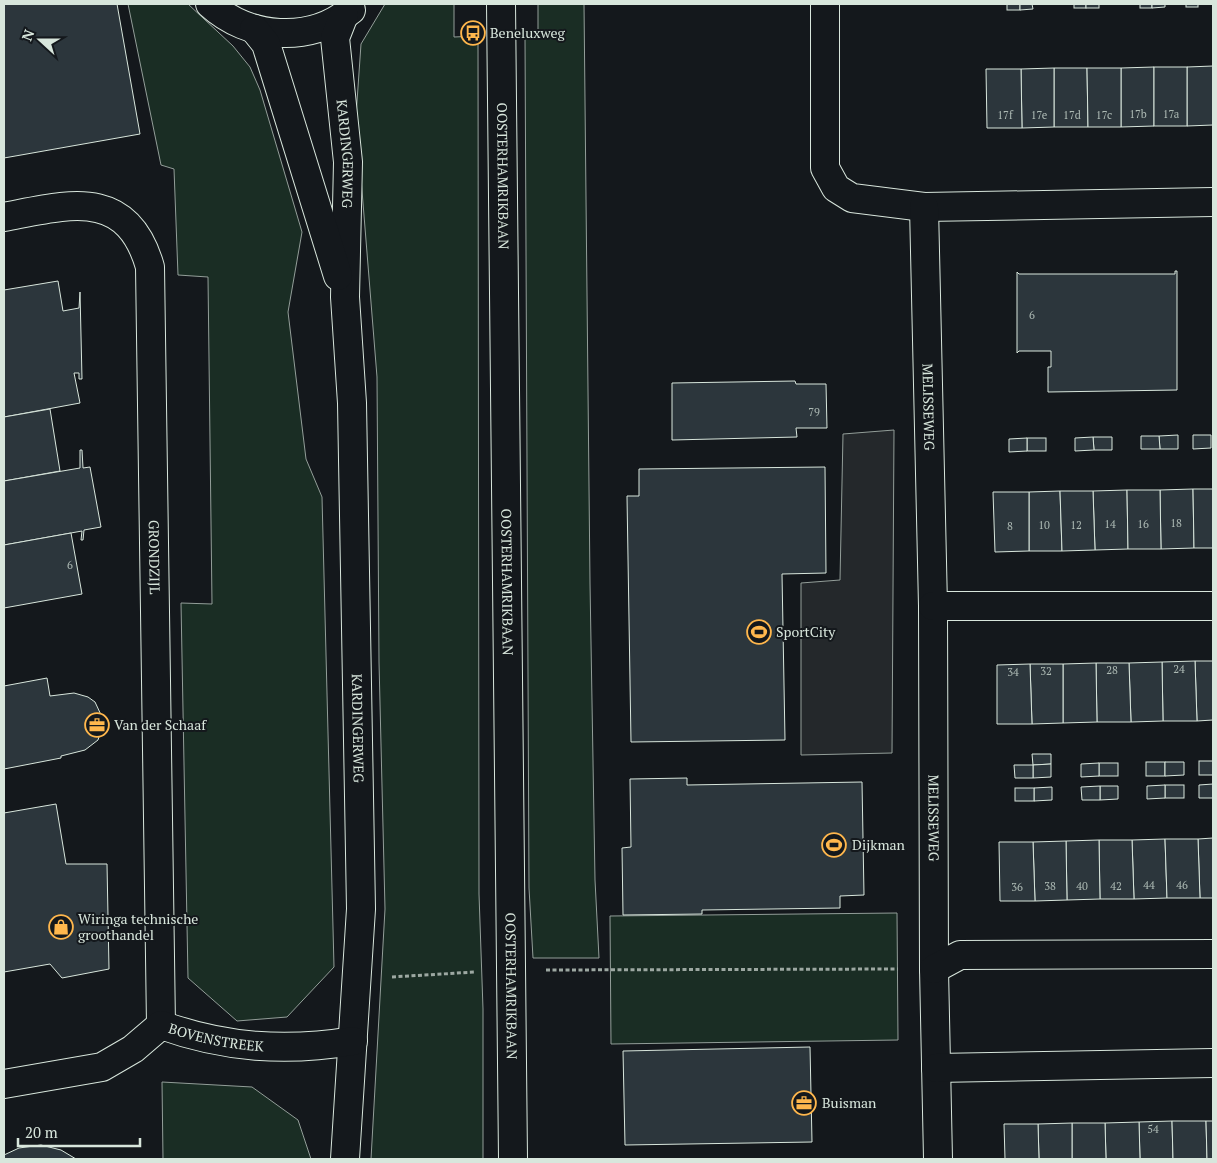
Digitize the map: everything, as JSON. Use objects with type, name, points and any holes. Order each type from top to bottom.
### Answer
[{"type":"street","points":[[210,4],[235,22],[254,29],[272,32],[300,32],[328,24],[351,9]]},
{"type":"street","name":"OOSTERHAMRIKBAAN","points":[[501,4],[513,1159]]},
{"type":"street","points":[[825,4],[825,168],[836,188],[852,198],[924,207],[1213,202]]},
{"type":"street","name":"KARDINGERWEG","points":[[345,1159],[361,909],[351,376],[345,296],[348,162],[335,38],[351,9]]},
{"type":"street","name":"KARDINGERWEG","points":[[254,29],[266,44],[301,162],[345,296]]},
{"type":"street","name":"GRONDZIJL","points":[[4,217],[65,206],[81,205],[98,208],[113,214],[127,224],[138,236],[150,267],[161,1025]]},
{"type":"street","name":"MELISSEWEG","points":[[924,207],[933,606],[934,969],[938,1159]]},
{"type":"street","points":[[933,606],[1213,606]]},
{"type":"street","points":[[934,969],[960,955],[1213,954]]},
{"type":"street","name":"BOVENSTREEK","points":[[4,1084],[102,1067],[133,1049],[161,1025],[219,1042],[255,1047],[320,1047],[352,1041]]},
{"type":"street","points":[[936,1068],[1213,1064]]},
{"type":"path","points":[[356,979],[512,970],[934,969]]},
{"type":"green space","points":[[128,4],[188,4],[233,46],[250,67],[260,90],[302,232],[288,312],[306,459],[322,497],[334,967],[287,1017],[237,1021],[188,978],[181,603],[212,604],[208,277],[178,275],[174,169],[161,165]]},
{"type":"green space","points":[[385,4],[454,4],[454,37],[478,36],[479,894],[483,1009],[483,1159],[371,1159],[385,909],[379,662],[377,377],[356,116],[361,44]]},
{"type":"green space","points":[[538,4],[584,4],[590,583],[595,880],[599,958],[533,958],[529,888],[525,35],[538,35]]},
{"type":"green space","points":[[897,913],[898,1040],[611,1044],[610,916]]},
{"type":"green space","points":[[162,1082],[252,1087],[298,1120],[311,1159],[163,1159]]},
{"type":"shaded area","points":[[894,430],[892,753],[801,755],[801,583],[840,580],[843,434]]},
{"type":"building","points":[[4,4],[117,4],[140,134],[4,158]]},
{"type":"building","points":[[1007,4],[1020,4],[1020,10],[1007,10]]},
{"type":"building","points":[[1020,4],[1032,4],[1033,9],[1020,10]]},
{"type":"building","points":[[1074,4],[1086,4],[1086,8],[1074,8]]},
{"type":"building","points":[[1086,4],[1099,4],[1099,8],[1086,8]]},
{"type":"building","points":[[1140,4],[1152,4],[1152,8],[1140,8]]},
{"type":"building","points":[[1152,4],[1165,4],[1165,7],[1152,8]]},
{"type":"building","points":[[1186,4],[1198,4],[1198,7],[1186,7]]},
{"type":"building","points":[[1213,66],[1213,125],[1187,126],[1187,67]]},
{"type":"building","points":[[1154,67],[1154,126],[1121,127],[1121,68]]},
{"type":"building","points":[[1154,67],[1187,67],[1187,126],[1154,126]]},
{"type":"building","points":[[1054,68],[1087,68],[1088,127],[1054,127]]},
{"type":"building","points":[[1054,68],[1054,127],[1022,128],[1021,69]]},
{"type":"building","points":[[1087,68],[1121,68],[1121,127],[1088,127]]},
{"type":"building","points":[[986,69],[1021,69],[1022,128],[987,128]]},
{"type":"building","points":[[1175,271],[1177,271],[1177,390],[1048,392],[1048,367],[1051,367],[1051,351],[1019,351],[1017,353],[1017,272],[1019,274],[1175,274]]},
{"type":"building","points":[[58,281],[63,311],[79,308],[80,292],[82,379],[79,379],[79,373],[74,373],[80,403],[4,417],[4,290]]},
{"type":"building","points":[[795,381],[796,384],[826,384],[827,428],[796,428],[797,437],[672,440],[672,383]]},
{"type":"building","points":[[50,409],[60,471],[4,481],[4,417]]},
{"type":"building","points":[[1178,435],[1178,449],[1160,449],[1159,436]]},
{"type":"building","points":[[1193,435],[1211,435],[1211,448],[1193,449]]},
{"type":"building","points":[[1141,436],[1159,436],[1160,449],[1141,449]]},
{"type":"building","points":[[1093,437],[1112,437],[1112,450],[1094,450]]},
{"type":"building","points":[[1093,437],[1094,450],[1075,451],[1075,438]]},
{"type":"building","points":[[1027,438],[1046,438],[1046,451],[1027,451]]},
{"type":"building","points":[[1027,438],[1027,451],[1009,452],[1009,439]]},
{"type":"building","points":[[80,450],[82,450],[83,468],[90,467],[101,527],[84,530],[83,540],[81,540],[82,531],[4,545],[4,481],[80,468]]},
{"type":"building","points":[[825,467],[826,573],[782,574],[785,740],[631,742],[627,496],[639,496],[639,469]]},
{"type":"building","points":[[1193,489],[1194,548],[1161,549],[1160,490]]},
{"type":"building","points":[[1193,489],[1213,489],[1213,548],[1194,548]]},
{"type":"building","points":[[1127,490],[1128,549],[1095,550],[1093,491]]},
{"type":"building","points":[[1127,490],[1160,490],[1161,549],[1128,549]]},
{"type":"building","points":[[1060,491],[1062,551],[1029,551],[1029,492]]},
{"type":"building","points":[[1060,491],[1093,491],[1095,550],[1062,551]]},
{"type":"building","points":[[993,492],[1029,492],[1029,551],[995,552]]},
{"type":"building","points":[[71,533],[82,594],[4,608],[4,545]]},
{"type":"building","points":[[1195,661],[1213,661],[1213,720],[1197,721]]},
{"type":"building","points":[[1195,661],[1197,721],[1163,721],[1162,662]]},
{"type":"building","points":[[1162,662],[1163,721],[1131,722],[1129,663]]},
{"type":"building","points":[[1096,663],[1129,663],[1131,722],[1097,722]]},
{"type":"building","points":[[1096,663],[1097,722],[1063,723],[1063,664]]},
{"type":"building","points":[[1030,664],[1063,664],[1063,723],[1032,724]]},
{"type":"building","points":[[1030,664],[1032,724],[997,724],[997,665]]},
{"type":"building","points":[[47,678],[50,696],[74,693],[88,697],[95,702],[102,717],[103,725],[98,740],[85,750],[61,756],[61,758],[4,769],[4,686]]},
{"type":"building","points":[[1032,754],[1051,754],[1051,764],[1033,765]]},
{"type":"building","points":[[1199,761],[1213,761],[1213,775],[1199,775]]},
{"type":"building","points":[[1146,762],[1165,762],[1165,776],[1146,776]]},
{"type":"building","points":[[1165,762],[1184,762],[1184,775],[1165,776]]},
{"type":"building","points":[[1099,763],[1118,763],[1118,776],[1099,776]]},
{"type":"building","points":[[1099,763],[1099,776],[1081,777],[1081,764]]},
{"type":"building","points":[[1051,764],[1051,777],[1033,778],[1033,765]]},
{"type":"building","points":[[1014,765],[1033,765],[1033,778],[1015,778]]},
{"type":"building","points":[[687,778],[687,785],[862,782],[864,895],[840,896],[840,908],[702,910],[702,914],[623,915],[622,848],[631,847],[630,779]]},
{"type":"building","points":[[1213,784],[1213,798],[1199,798],[1199,785]]},
{"type":"building","points":[[1165,785],[1184,785],[1184,798],[1165,798]]},
{"type":"building","points":[[1165,785],[1165,798],[1147,799],[1147,786]]},
{"type":"building","points":[[1100,786],[1118,786],[1118,799],[1100,800]]},
{"type":"building","points":[[1100,786],[1100,800],[1082,800],[1081,787]]},
{"type":"building","points":[[1052,787],[1052,800],[1034,801],[1034,788]]},
{"type":"building","points":[[1015,788],[1034,788],[1034,801],[1015,801]]},
{"type":"building","points":[[56,804],[66,864],[107,864],[109,969],[62,978],[50,964],[4,972],[4,813]]},
{"type":"building","points":[[1213,838],[1213,898],[1200,898],[1198,839]]},
{"type":"building","points":[[1165,839],[1167,898],[1134,899],[1132,840]]},
{"type":"building","points":[[1165,839],[1198,839],[1200,898],[1167,898]]},
{"type":"building","points":[[1099,840],[1132,840],[1134,899],[1100,899]]},
{"type":"building","points":[[1099,840],[1100,899],[1067,900],[1066,841]]},
{"type":"building","points":[[1066,841],[1067,900],[1035,901],[1033,842]]},
{"type":"building","points":[[999,842],[1033,842],[1035,901],[1000,901]]},
{"type":"building","points":[[810,1047],[812,1142],[625,1145],[623,1051]]},
{"type":"building","points":[[1172,1121],[1173,1159],[1140,1159],[1139,1122]]},
{"type":"building","points":[[1172,1121],[1206,1121],[1207,1159],[1173,1159]]},
{"type":"building","points":[[1206,1121],[1213,1121],[1213,1159],[1207,1159]]},
{"type":"building","points":[[1139,1122],[1140,1159],[1106,1159],[1105,1123]]},
{"type":"building","points":[[1072,1123],[1105,1123],[1106,1159],[1072,1159]]},
{"type":"building","points":[[1072,1123],[1072,1159],[1039,1159],[1038,1124]]},
{"type":"building","points":[[1004,1124],[1038,1124],[1039,1159],[1005,1159]]},
{"type":"building","points":[[41,1145],[61,1150],[76,1159],[4,1159],[4,1155],[19,1148]]},
{"type":"place","name":"Beneluxweg","points":[[473,33]]},
{"type":"place","name":"SportCity","points":[[759,632]]},
{"type":"place","name":"Van der Schaaf","points":[[97,725]]},
{"type":"place","name":"Dijkman","points":[[834,845]]},
{"type":"place","name":"Wiringa technische groothandel","points":[[61,927]]},
{"type":"place","name":"Buisman","points":[[804,1103]]}]
